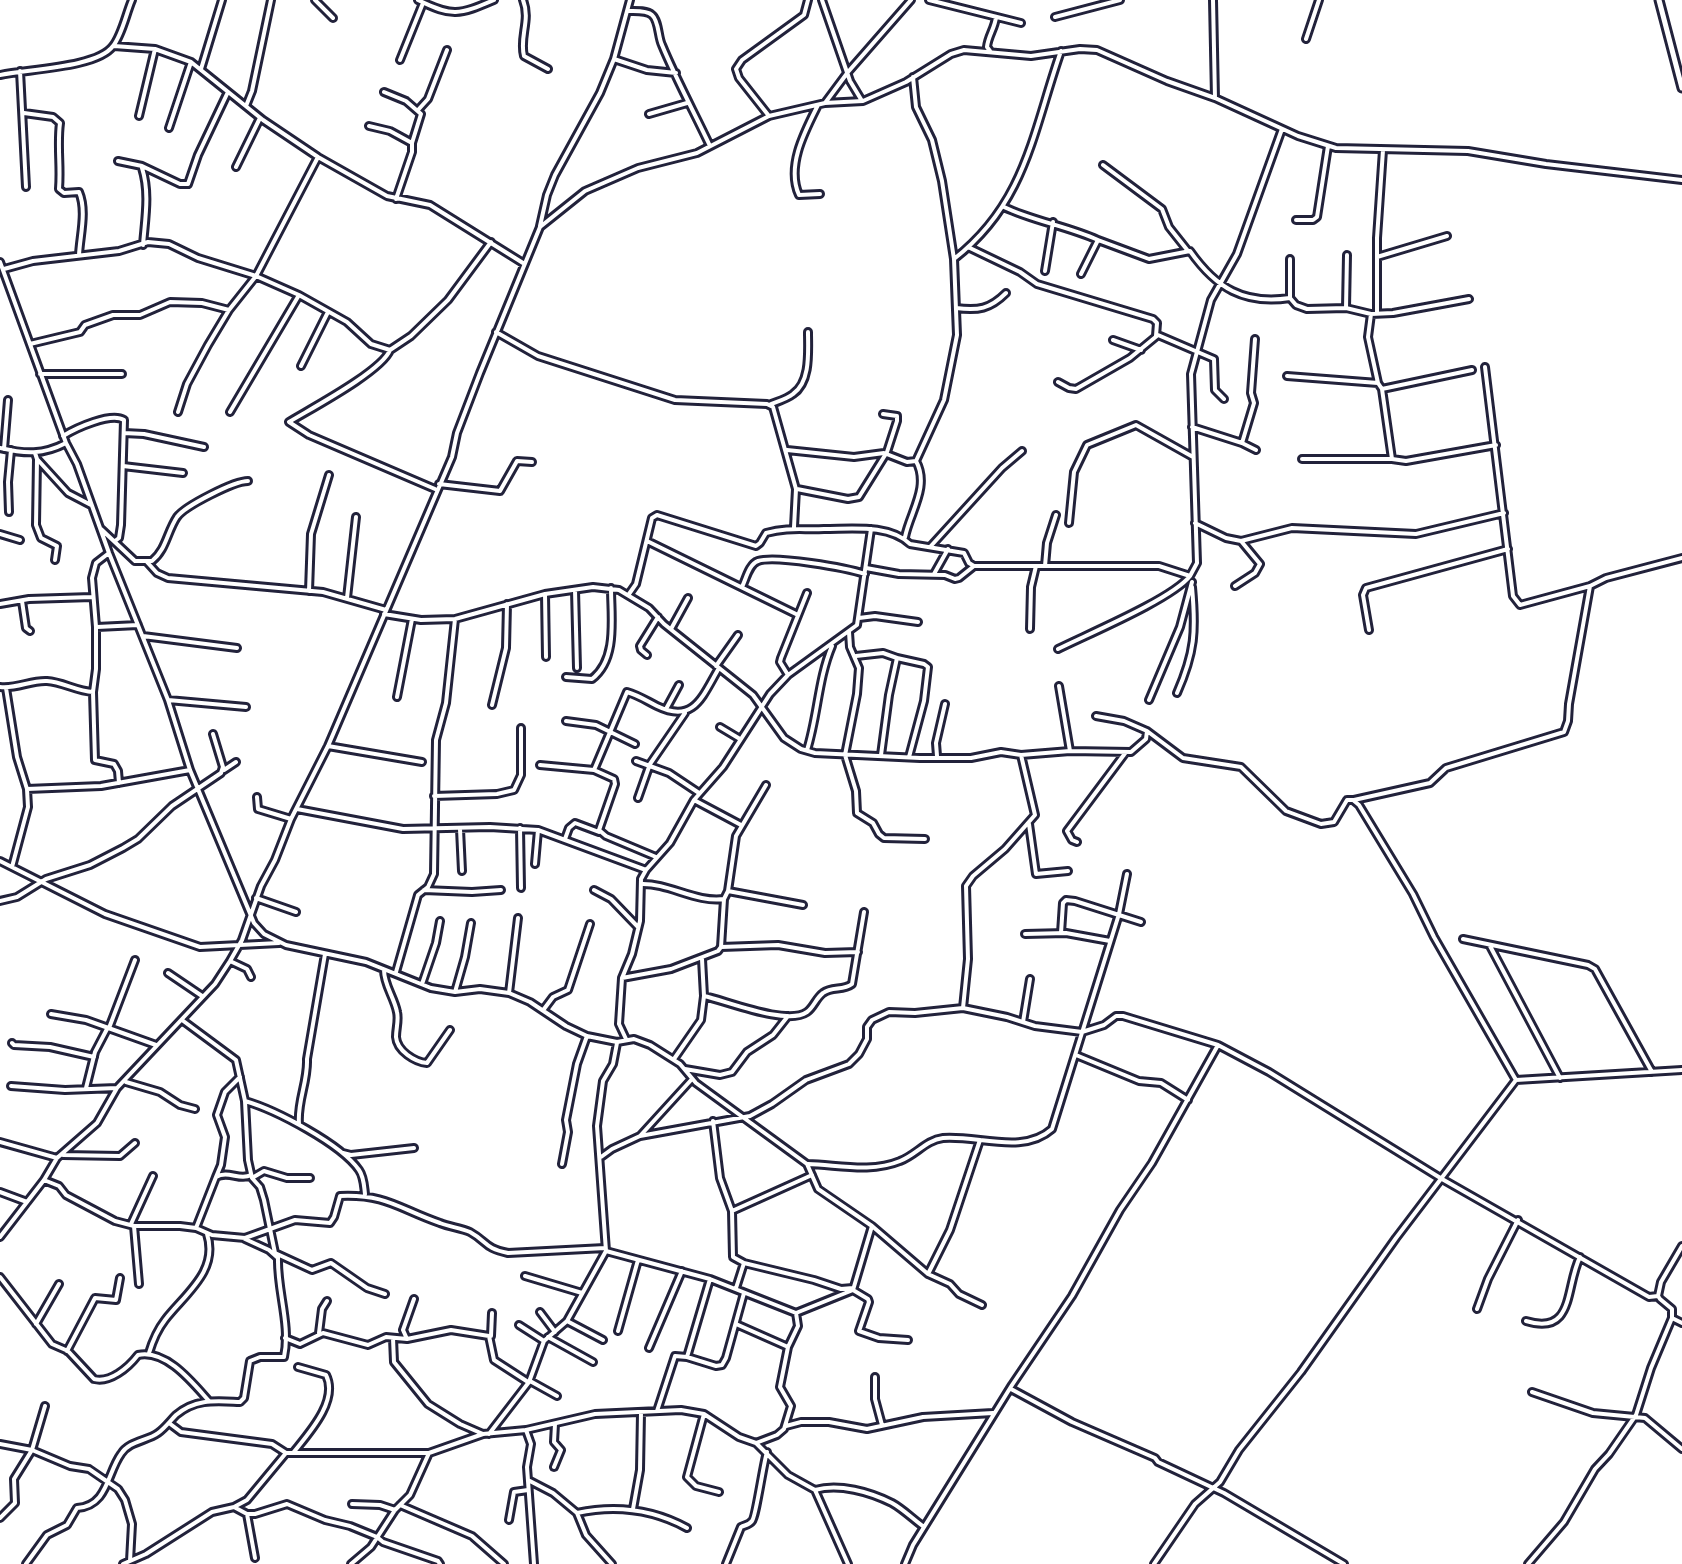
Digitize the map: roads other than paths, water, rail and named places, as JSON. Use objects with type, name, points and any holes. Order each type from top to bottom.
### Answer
[{"type":"main road","points":[[1659,0],[1682,88]]},
{"type":"street","points":[[0,75],[73,64],[101,56],[114,46],[132,0]]},
{"type":"street","points":[[201,69],[222,0]]},
{"type":"street","points":[[246,106],[271,0]]},
{"type":"street","points":[[315,0],[333,18]]},
{"type":"street","points":[[400,60],[421,1],[450,14],[463,13],[494,0]]},
{"type":"street","points":[[523,0],[527,17],[522,43],[524,56],[548,69]]},
{"type":"street","points":[[0,1237],[58,1157],[97,1123],[117,1088],[126,1082],[156,1045],[203,997],[239,944],[256,898],[328,746],[452,457],[457,433],[540,227],[547,195],[600,93],[614,59],[630,0]]},
{"type":"street","points":[[769,116],[739,78],[736,69],[742,60],[804,15],[808,0]]},
{"type":"street","points":[[822,0],[852,86],[863,101]]},
{"type":"street","points":[[825,103],[911,0]]},
{"type":"street","points":[[929,0],[1021,23]]},
{"type":"street","points":[[1055,17],[1120,0]]},
{"type":"street","points":[[1213,0],[1215,98]]},
{"type":"street","points":[[1306,39],[1319,0]]},
{"type":"street","points":[[628,11],[653,16],[661,44],[710,146]]},
{"type":"street","points":[[990,51],[988,39],[996,17]]},
{"type":"street","points":[[119,35],[128,46]]},
{"type":"street","points":[[114,46],[155,49],[191,62],[260,118],[372,190],[396,199],[430,205],[523,263]]},
{"type":"street","points":[[139,116],[155,49]]},
{"type":"street","points":[[540,227],[585,191],[645,165],[681,158],[769,116],[825,103],[863,101],[951,54],[972,49],[1031,56],[1088,50],[1111,55],[1328,146],[1468,151],[1546,164],[1682,180]]},
{"type":"street","points":[[418,110],[428,99],[447,50]]},
{"type":"street","points":[[954,259],[969,248],[1004,207],[1020,179],[1061,51]]},
{"type":"street","points":[[614,59],[647,70],[676,73]]},
{"type":"street","points":[[169,128],[191,62]]},
{"type":"street","points":[[20,71],[26,187]]},
{"type":"street","points":[[905,537],[920,491],[922,476],[916,461],[944,400],[955,352],[956,308],[954,259],[941,176],[932,140],[916,107],[913,77]]},
{"type":"street","points":[[384,92],[406,101],[421,114],[396,199]]},
{"type":"street","points":[[118,161],[142,166],[180,184],[188,184],[227,93]]},
{"type":"street","points":[[649,114],[687,103]]},
{"type":"street","points":[[818,105],[798,148],[796,191],[801,195],[820,194]]},
{"type":"street","points":[[24,113],[53,117],[59,121],[59,189],[64,193],[79,192],[82,197],[79,255]]},
{"type":"street","points":[[236,167],[260,118]]},
{"type":"street","points":[[369,126],[390,131],[412,143]]},
{"type":"street","points":[[1149,700],[1180,627],[1197,563],[1191,374],[1210,304],[1243,241],[1282,129]]},
{"type":"street","points":[[1296,220],[1313,220],[1317,217],[1328,146]]},
{"type":"street","points":[[1383,150],[1374,313],[1368,337],[1382,389],[1392,459]]},
{"type":"street","points":[[178,412],[187,384],[229,310],[256,276],[318,157]]},
{"type":"street","points":[[1103,165],[1162,209],[1169,227],[1220,285],[1248,297],[1290,298]]},
{"type":"street","points":[[142,166],[147,181],[143,245]]},
{"type":"street","points":[[1004,207],[1022,216],[1053,222],[1149,259],[1188,251]]},
{"type":"street","points":[[1045,271],[1053,222]]},
{"type":"street","points":[[1377,257],[1447,236]]},
{"type":"street","points":[[1081,274],[1098,240]]},
{"type":"street","points":[[4,269],[33,261],[119,251],[155,242],[169,244],[198,258],[256,276],[299,295],[347,322],[371,344],[390,350]]},
{"type":"street","points":[[491,242],[448,300],[411,336],[390,350],[388,356],[369,373],[289,422],[339,449],[437,487],[500,491],[517,461],[532,462]]},
{"type":"street","points":[[969,248],[1020,272],[1037,284],[1153,319],[1157,323],[1156,336],[1141,350],[1076,389],[1058,382]]},
{"type":"street","points":[[1346,308],[1347,255]]},
{"type":"street","points":[[1290,259],[1290,298],[1296,305],[1307,309],[1346,308],[1393,313],[1469,299]]},
{"type":"street","points":[[0,262],[4,269],[4,288],[30,344],[64,440],[77,464],[168,700],[190,770],[254,923],[264,934],[280,943]]},
{"type":"street","points":[[956,308],[977,310],[991,307],[1006,293]]},
{"type":"street","points":[[230,412],[288,319],[299,295]]},
{"type":"street","points":[[30,344],[80,332],[85,325],[113,315],[140,315],[170,302],[202,303],[229,310]]},
{"type":"street","points":[[301,366],[328,312]]},
{"type":"street","points":[[496,332],[538,356],[675,400],[769,405],[793,394],[802,383],[808,359],[808,332]]},
{"type":"street","points":[[1156,336],[1215,361],[1215,390],[1224,399]]},
{"type":"street","points":[[1242,443],[1254,403],[1251,393],[1255,339]]},
{"type":"street","points":[[1113,340],[1141,350]]},
{"type":"street","points":[[1485,367],[1513,596],[1520,605],[1682,558]]},
{"type":"street","points":[[1382,389],[1472,370]]},
{"type":"street","points":[[40,374],[122,374]]},
{"type":"street","points":[[1287,376],[1378,383]]},
{"type":"street","points":[[8,400],[2,449],[36,456],[68,493],[91,505]]},
{"type":"street","points":[[769,405],[778,418],[796,489],[794,527]]},
{"type":"street","points":[[796,489],[848,499],[859,497],[892,441],[898,419],[894,415],[883,414]]},
{"type":"street","points":[[36,456],[83,425],[120,417],[124,420],[120,533],[114,542]]},
{"type":"street","points":[[1069,523],[1075,467],[1087,445],[1098,439],[1136,425],[1193,457]]},
{"type":"street","points":[[1192,427],[1256,450]]},
{"type":"street","points":[[124,433],[144,434],[204,447]]},
{"type":"street","points":[[1302,459],[1406,461],[1496,445]]},
{"type":"street","points":[[9,512],[11,450]]},
{"type":"street","points":[[787,450],[854,457],[884,453],[907,462],[916,461]]},
{"type":"street","points":[[930,547],[1002,468],[1022,451]]},
{"type":"street","points":[[36,456],[36,525],[41,538],[57,546],[55,560]]},
{"type":"street","points":[[123,466],[183,473]]},
{"type":"street","points":[[309,591],[311,534],[329,475]]},
{"type":"street","points":[[100,527],[135,561],[147,562],[160,555],[171,527],[183,510],[234,483],[248,481]]},
{"type":"street","points":[[1194,522],[1226,538],[1241,541],[1292,528],[1416,534],[1504,513]]},
{"type":"street","points":[[629,594],[636,584],[652,518],[657,515],[756,546],[766,533],[794,527],[871,529],[905,537],[910,544],[964,553],[974,566],[1159,566],[1191,579]]},
{"type":"street","points":[[1045,566],[1047,543],[1056,515]]},
{"type":"street","points":[[347,598],[356,517]]},
{"type":"street","points":[[626,1039],[619,1024],[622,978],[632,954],[642,912],[641,884],[646,870],[670,843],[694,800],[723,767],[762,705],[788,675],[857,625],[871,529]]},
{"type":"street","points":[[0,534],[20,540]]},
{"type":"street","points":[[647,541],[798,615]]},
{"type":"street","points":[[1235,586],[1255,573],[1260,564],[1241,541]]},
{"type":"street","points":[[934,574],[948,549]]},
{"type":"street","points":[[1369,630],[1363,595],[1366,588],[1508,549]]},
{"type":"street","points":[[109,553],[101,557],[93,570],[95,760],[114,764],[119,783]]},
{"type":"street","points":[[742,587],[752,566],[762,560],[959,578],[974,566]]},
{"type":"street","points":[[147,562],[157,573],[168,578],[309,591],[347,598],[412,619],[455,619],[545,594],[611,588],[629,594],[753,695],[784,738],[815,753],[971,758],[1001,752],[1021,755],[1070,751],[1131,752],[1146,739],[1147,731]]},
{"type":"street","points":[[1030,629],[1031,587],[1036,566]]},
{"type":"street","points":[[1058,649],[1191,579]]},
{"type":"street","points":[[1177,693],[1187,671],[1195,632],[1191,579]]},
{"type":"street","points":[[1096,716],[1124,721],[1147,731],[1183,758],[1241,767],[1286,811],[1321,824],[1334,822],[1347,800],[1413,789],[1430,783],[1446,768],[1564,732],[1590,586]]},
{"type":"street","points":[[566,677],[592,679],[606,659],[611,640],[611,588]]},
{"type":"street","points":[[575,590],[577,668]]},
{"type":"street","points":[[788,675],[780,662],[807,593]]},
{"type":"street","points":[[545,594],[546,657]]},
{"type":"street","points":[[0,606],[22,601],[92,597]]},
{"type":"street","points":[[671,629],[688,598]]},
{"type":"street","points":[[22,601],[26,628],[30,631]]},
{"type":"street","points":[[492,705],[506,648],[507,604]]},
{"type":"street","points":[[859,618],[875,616],[918,622]]},
{"type":"street","points":[[647,655],[640,646],[658,617]]},
{"type":"street","points":[[397,697],[412,619]]},
{"type":"street","points":[[396,973],[418,895],[434,874],[436,740],[446,703],[455,619]]},
{"type":"street","points":[[96,627],[138,625]]},
{"type":"street","points":[[849,632],[850,647],[859,668],[845,755],[856,791],[859,816],[873,823],[884,838],[925,839]]},
{"type":"street","points":[[638,798],[650,764],[685,713],[703,695],[738,635]]},
{"type":"street","points":[[143,636],[237,648]]},
{"type":"street","points":[[807,750],[815,722],[822,669],[833,644]]},
{"type":"street","points":[[856,656],[883,653],[928,667],[921,714],[909,757]]},
{"type":"street","points":[[881,755],[897,658]]},
{"type":"street","points":[[12,867],[28,807],[27,789],[17,757],[3,687],[44,681],[56,682],[75,691],[93,692]]},
{"type":"street","points":[[666,709],[679,685]]},
{"type":"street","points":[[1059,686],[1070,751]]},
{"type":"street","points":[[594,770],[627,692],[666,709],[685,713]]},
{"type":"street","points":[[168,700],[246,707]]},
{"type":"street","points":[[937,756],[936,743],[945,704]]},
{"type":"street","points":[[566,721],[596,725],[635,744]]},
{"type":"street","points":[[720,727],[740,739]]},
{"type":"street","points":[[434,796],[497,794],[514,790],[521,775],[521,728]]},
{"type":"street","points":[[213,734],[224,770]]},
{"type":"street","points":[[328,746],[422,762]]},
{"type":"street","points":[[1077,842],[1067,831],[1126,752]]},
{"type":"street","points":[[963,1008],[968,959],[966,886],[1029,824],[1035,810],[1021,755]]},
{"type":"street","points":[[636,761],[650,764],[699,793]]},
{"type":"street","points":[[0,901],[17,897],[43,881],[90,865],[123,848],[138,839],[166,811],[236,762]]},
{"type":"street","points":[[540,765],[594,770],[614,779],[615,784],[599,827],[601,833]]},
{"type":"street","points":[[27,789],[101,786],[190,770]]},
{"type":"street","points":[[622,978],[671,969],[702,959],[721,947],[724,899],[728,891],[736,836],[766,785]]},
{"type":"street","points":[[257,797],[258,809],[291,819]]},
{"type":"street","points":[[694,800],[741,826]]},
{"type":"street","points":[[1353,800],[1413,894],[1434,937],[1516,1080]]},
{"type":"street","points":[[297,809],[388,827],[538,830],[646,870]]},
{"type":"street","points":[[565,839],[569,828],[575,823],[656,857]]},
{"type":"street","points":[[1029,824],[1036,874],[1068,871]]},
{"type":"street","points":[[520,828],[521,888]]},
{"type":"street","points":[[460,829],[462,871]]},
{"type":"street","points":[[535,864],[538,830]]},
{"type":"street","points":[[0,861],[88,907],[200,947],[280,943],[351,958],[422,985],[455,992],[480,989],[509,993],[587,1036],[617,1042],[626,1039],[641,1041],[674,1060],[692,1079],[739,1116],[807,1164],[818,1189],[872,1226],[928,1274],[982,1305]]},
{"type":"street","points":[[807,1164],[874,1168],[903,1160],[933,1140],[951,1138],[1011,1143],[1034,1140],[1052,1129],[1119,914],[1127,874]]},
{"type":"street","points":[[641,884],[652,883],[694,896],[724,899]]},
{"type":"street","points":[[424,890],[501,890]]},
{"type":"street","points":[[594,890],[611,899],[638,927]]},
{"type":"street","points":[[728,891],[803,905]]},
{"type":"street","points":[[256,898],[296,912]]},
{"type":"street","points":[[1061,933],[1063,903],[1066,900],[1141,922]]},
{"type":"street","points":[[704,996],[773,1015],[807,1012],[825,991],[850,987],[864,912]]},
{"type":"street","points":[[509,993],[518,918]]},
{"type":"street","points":[[422,985],[440,921]]},
{"type":"street","points":[[455,992],[471,923]]},
{"type":"street","points":[[544,1010],[553,997],[568,990],[590,924]]},
{"type":"street","points":[[1025,934],[1061,933],[1110,941]]},
{"type":"street","points":[[1463,939],[1595,969],[1652,1072]]},
{"type":"street","points":[[721,947],[778,945],[825,953],[858,952]]},
{"type":"street","points":[[1490,946],[1560,1078]]},
{"type":"street","points":[[299,1125],[299,1102],[307,1074],[325,954]]},
{"type":"street","points":[[674,1060],[700,1024],[704,996],[702,959]]},
{"type":"street","points":[[86,1088],[94,1057],[135,960]]},
{"type":"street","points":[[230,961],[247,969],[251,977]]},
{"type":"street","points":[[384,970],[384,978],[397,1010],[396,1040],[407,1054],[423,1064],[427,1063],[450,1030]]},
{"type":"street","points":[[168,973],[203,997]]},
{"type":"street","points":[[1023,1022],[1030,979]]},
{"type":"street","points":[[600,1158],[640,1136],[750,1116],[761,1111],[806,1080],[849,1064],[867,1039],[867,1027],[878,1016],[894,1011],[915,1013],[963,1008],[1035,1026],[1082,1032],[1104,1025],[1116,1016],[1123,1016],[1218,1045],[1269,1072],[1442,1179],[1649,1297],[1658,1296],[1672,1309],[1672,1318],[1636,1415],[1595,1469],[1564,1522],[1528,1564]]},
{"type":"street","points":[[51,1014],[86,1020],[156,1045]]},
{"type":"street","points":[[685,1069],[720,1075],[732,1072],[747,1052],[773,1035],[788,1016]]},
{"type":"street","points":[[26,1564],[47,1535],[67,1525],[77,1508],[95,1502],[109,1485],[124,1450],[157,1434],[183,1410],[209,1401],[242,1401],[250,1361],[260,1357],[284,1357],[285,1338],[277,1282],[278,1258],[260,1187],[252,1176],[246,1141],[245,1101],[236,1060],[182,1020]]},
{"type":"street","points":[[562,1164],[568,1132],[566,1120],[577,1064],[587,1036]]},
{"type":"street","points":[[486,1434],[529,1382],[546,1339],[567,1321],[606,1250],[597,1126],[604,1077],[613,1064],[617,1042]]},
{"type":"street","points":[[12,1043],[50,1047],[94,1057]]},
{"type":"street","points":[[905,1564],[924,1527],[994,1413],[1072,1296],[1218,1045]]},
{"type":"street","points":[[1075,1055],[1139,1081],[1161,1083],[1188,1100]]},
{"type":"street","points":[[1516,1080],[1682,1070]]},
{"type":"street","points":[[196,1228],[221,1165],[225,1137],[217,1115],[225,1092],[240,1077]]},
{"type":"street","points":[[640,1136],[692,1079]]},
{"type":"street","points":[[1154,1564],[1195,1504],[1220,1482],[1239,1450],[1301,1372],[1396,1238],[1516,1080]]},
{"type":"street","points":[[126,1082],[160,1092],[180,1105],[195,1109]]},
{"type":"street","points":[[11,1086],[65,1090],[117,1088]]},
{"type":"street","points":[[245,1101],[299,1125],[341,1152],[360,1172],[365,1195]]},
{"type":"street","points":[[713,1121],[720,1178],[732,1211],[733,1257],[744,1263],[841,1289],[853,1289],[869,1302],[859,1331],[879,1338],[908,1340]]},
{"type":"street","points":[[928,1274],[950,1230],[980,1140]]},
{"type":"street","points":[[0,1142],[58,1157],[120,1156],[135,1143]]},
{"type":"street","points":[[341,1152],[351,1155],[414,1148]]},
{"type":"street","points":[[216,1177],[226,1174],[246,1177],[264,1171],[287,1178],[310,1178]]},
{"type":"street","points":[[732,1211],[812,1175]]},
{"type":"street","points":[[139,1284],[132,1225],[153,1176]]},
{"type":"street","points":[[44,1180],[115,1221],[132,1225],[196,1228],[245,1238],[295,1220],[330,1223],[340,1196],[365,1195],[394,1202],[440,1223],[465,1230],[492,1249],[508,1253],[606,1250],[710,1279],[796,1313],[853,1289],[872,1226]]},
{"type":"street","points":[[0,1192],[27,1202]]},
{"type":"street","points":[[1477,1309],[1518,1220]]},
{"type":"street","points":[[148,1354],[162,1324],[206,1271],[209,1245],[206,1232]]},
{"type":"street","points":[[239,1237],[312,1270],[331,1263],[367,1288],[385,1294]]},
{"type":"street","points":[[1658,1296],[1661,1282],[1682,1246]]},
{"type":"street","points":[[1526,1321],[1541,1325],[1551,1323],[1565,1311],[1574,1269],[1580,1257]]},
{"type":"street","points":[[618,1331],[638,1260]]},
{"type":"street","points":[[736,1289],[744,1263]]},
{"type":"street","points":[[649,1348],[682,1271]]},
{"type":"street","points":[[525,1276],[582,1293]]},
{"type":"street","points":[[0,1277],[52,1344],[67,1351],[94,1379],[101,1381],[118,1373],[138,1355],[148,1354],[181,1371],[209,1401]]},
{"type":"street","points":[[67,1351],[95,1298],[116,1300],[120,1278]]},
{"type":"street","points":[[687,1357],[710,1279]]},
{"type":"street","points":[[36,1324],[59,1284]]},
{"type":"street","points":[[657,1411],[675,1356],[722,1365],[744,1293]]},
{"type":"street","points":[[407,1339],[403,1330],[414,1299]]},
{"type":"street","points":[[319,1333],[322,1309],[327,1301]]},
{"type":"street","points":[[540,1312],[555,1332]]},
{"type":"street","points":[[492,1313],[494,1360],[557,1396]]},
{"type":"street","points":[[786,1426],[791,1406],[780,1387],[788,1347],[798,1326],[796,1313]]},
{"type":"street","points":[[1672,1318],[1682,1323]]},
{"type":"street","points":[[567,1321],[603,1340]]},
{"type":"street","points":[[736,1324],[788,1347]]},
{"type":"street","points":[[519,1325],[593,1362]]},
{"type":"street","points":[[285,1338],[300,1344],[326,1332],[368,1345],[393,1337],[407,1339],[451,1330],[491,1336]]},
{"type":"street","points":[[393,1337],[394,1362],[428,1404],[460,1424],[486,1434]]},
{"type":"street","points":[[293,1453],[315,1424],[329,1392],[326,1375],[298,1367]]},
{"type":"street","points":[[875,1377],[875,1399],[882,1426]]},
{"type":"street","points":[[1011,1389],[1072,1422],[1155,1458],[1344,1564]]},
{"type":"street","points":[[1532,1392],[1593,1413],[1645,1418],[1682,1449]]},
{"type":"street","points":[[0,1518],[15,1503],[14,1479],[32,1450],[45,1406]]},
{"type":"street","points":[[169,1423],[181,1432],[272,1444],[286,1453],[429,1453],[486,1434],[526,1430],[606,1412],[690,1410],[704,1414],[739,1437],[756,1443],[788,1475],[815,1490],[840,1487],[885,1500],[898,1506],[924,1527]]},
{"type":"street","points":[[633,1509],[640,1470],[641,1413]]},
{"type":"street","points":[[756,1443],[777,1435],[786,1426],[801,1422],[829,1422],[867,1429],[923,1417],[994,1413]]},
{"type":"street","points":[[704,1414],[687,1477],[696,1486],[719,1492]]},
{"type":"street","points":[[554,1467],[561,1450],[554,1442],[555,1424]]},
{"type":"street","points":[[526,1430],[531,1444],[528,1490],[534,1564]]},
{"type":"street","points":[[0,1444],[32,1450],[70,1466],[89,1469],[118,1489],[132,1524],[130,1561]]},
{"type":"street","points":[[726,1564],[741,1527],[751,1523],[758,1509],[759,1482],[767,1452]]},
{"type":"street","points":[[123,1564],[146,1554],[212,1512],[234,1507],[254,1495],[286,1453]]},
{"type":"street","points":[[351,1564],[371,1547],[395,1510],[410,1495],[429,1453]]},
{"type":"street","points":[[528,1479],[553,1493],[577,1513],[586,1535],[612,1564]]},
{"type":"street","points":[[509,1520],[514,1492],[528,1490]]},
{"type":"street","points":[[815,1490],[848,1564]]},
{"type":"street","points":[[234,1507],[247,1514],[267,1512],[287,1504],[377,1537],[383,1542],[425,1554],[440,1564]]},
{"type":"street","points":[[352,1504],[380,1505],[395,1510]]},
{"type":"street","points":[[400,1505],[472,1536],[504,1564]]},
{"type":"street","points":[[577,1513],[598,1509],[633,1509],[669,1519],[687,1528]]},
{"type":"street","points":[[247,1514],[255,1558]]},
{"type":"street","points":[[146,1554],[148,1564]]}]
